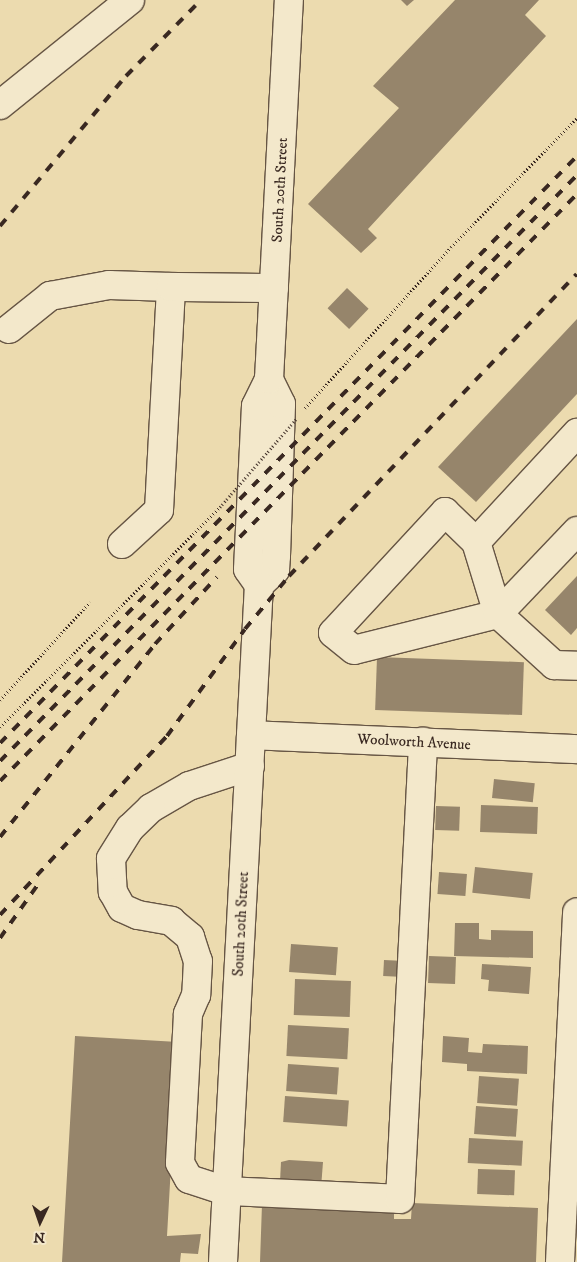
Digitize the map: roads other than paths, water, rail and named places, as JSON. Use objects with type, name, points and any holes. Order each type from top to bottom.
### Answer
[{"type":"street","points":[[0,105],[130,0]]},
{"type":"street","name":"South 20th Street","points":[[223,1262],[259,585],[275,570],[276,556],[282,404],[269,379],[290,0]]},
{"type":"street","points":[[9,329],[50,296],[108,285],[274,288]]},
{"type":"street","points":[[122,544],[159,510],[171,287]]},
{"type":"street","points":[[476,542],[577,433]]},
{"type":"street","points":[[577,531],[498,614],[354,650],[333,632],[445,512],[476,542],[498,614],[554,665],[577,666]]},
{"type":"street","name":"Woolworth Avenue","points":[[251,734],[577,749]]},
{"type":"street","points":[[250,766],[189,786],[151,808],[130,828],[111,859],[113,892],[122,908],[138,915],[171,921],[190,937],[198,961],[196,995],[188,1014],[180,1163],[189,1179],[226,1191],[400,1199],[423,742]]},
{"type":"street","points":[[560,1262],[577,912]]},
{"type":"street","points":[[196,995],[237,1000]]},
{"type":"railway","points":[[0,226],[126,76],[201,0]]},
{"type":"railway","points":[[0,743],[577,156]]},
{"type":"railway","points":[[0,761],[577,175]]},
{"type":"railway","points":[[0,781],[577,194]]},
{"type":"railway","points":[[0,915],[167,736],[245,629],[289,576],[577,274]]},
{"type":"railway","points":[[0,837],[155,644],[217,577]]},
{"type":"railway","points":[[0,938],[39,883]]}]
